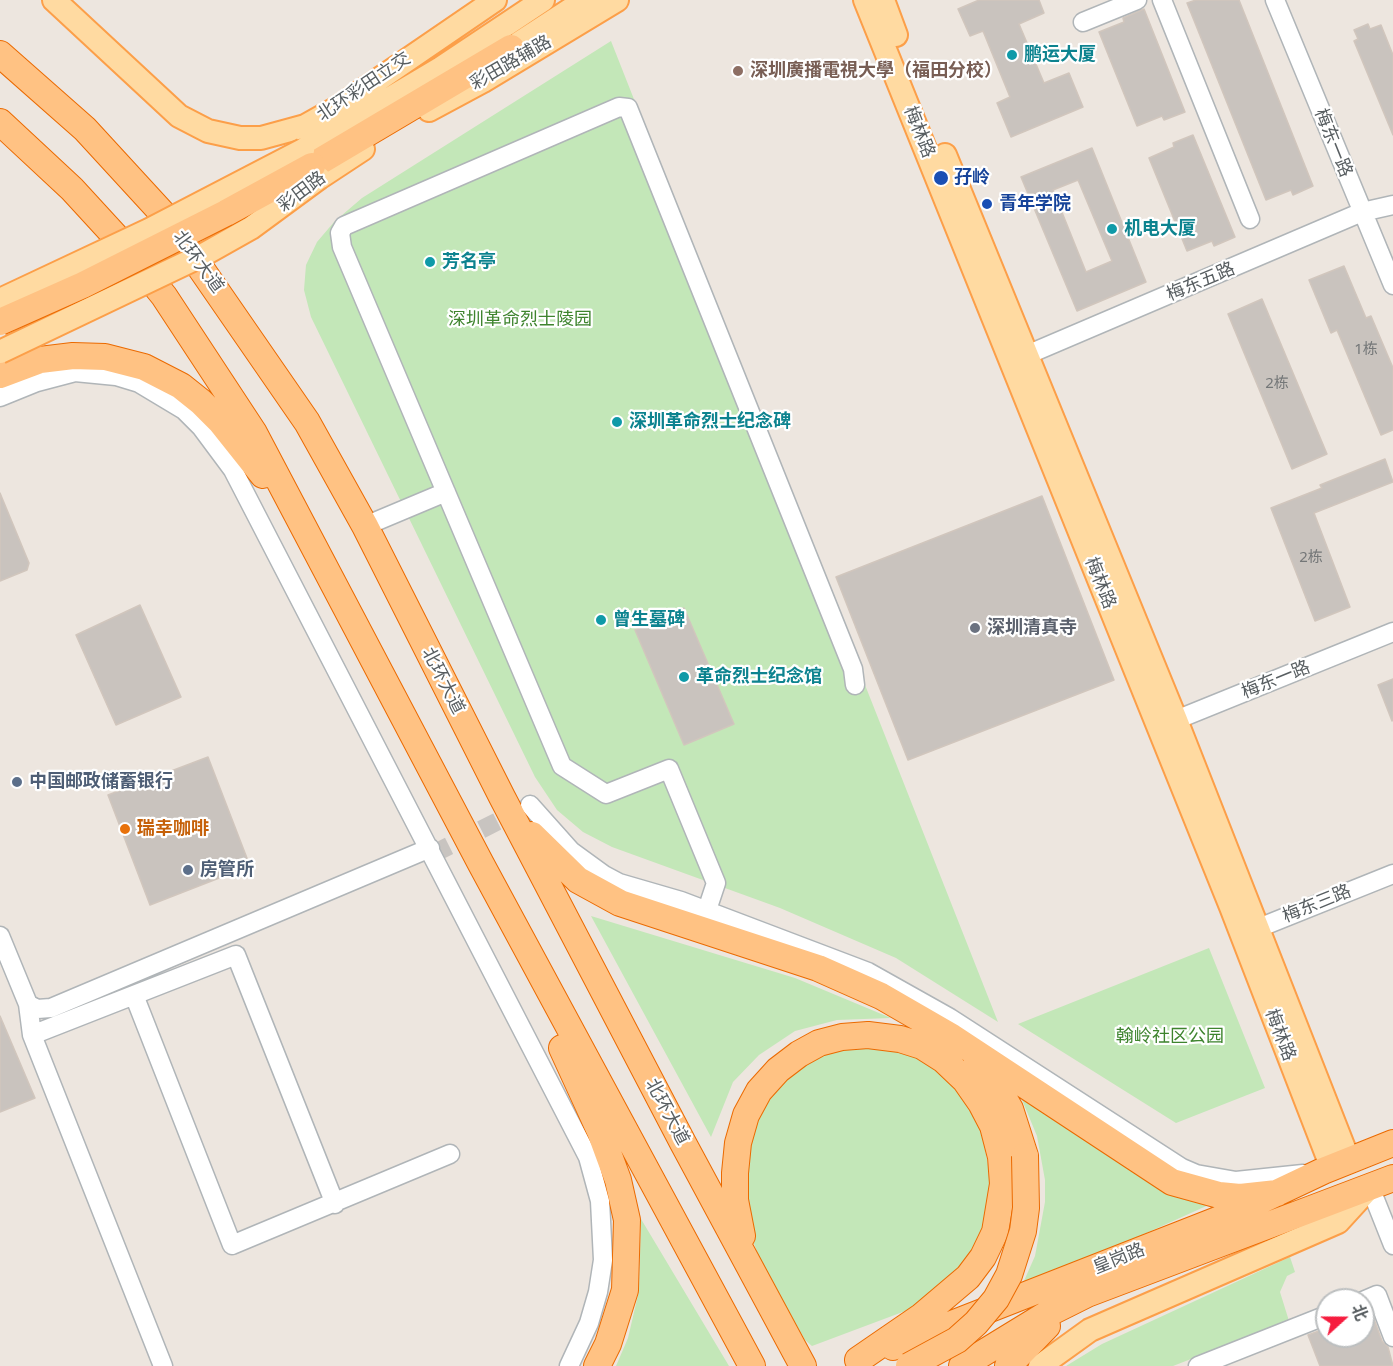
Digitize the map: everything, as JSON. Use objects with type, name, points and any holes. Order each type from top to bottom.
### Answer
[{"type":"highway","points":[[0,322],[134,259],[311,165],[511,48]]},
{"type":"highway","name":"北环大道","points":[[0,54],[85,129],[164,215],[307,422],[365,526],[502,797],[803,1366]]},
{"type":"highway","points":[[2,124],[72,189],[164,296],[254,433],[480,864],[752,1366]]},
{"type":"highway","points":[[0,375],[40,360],[73,356],[126,361],[162,375],[194,396],[220,421],[308,536]]},
{"type":"highway","points":[[502,797],[552,858],[578,880],[600,893],[641,912],[849,981],[952,1037],[1172,1182],[1219,1195],[1240,1197],[1277,1193]]},
{"type":"highway","points":[[480,864],[514,948],[600,1131],[618,1180],[627,1220],[625,1290],[608,1344],[597,1366]]},
{"type":"highway","points":[[747,1263],[735,1200],[738,1143],[743,1124],[759,1091],[778,1070],[819,1043],[842,1036],[868,1035],[900,1039],[922,1046],[944,1060],[965,1080],[993,1126],[1001,1156],[1003,1184],[995,1232],[983,1257],[945,1298],[850,1363]]},
{"type":"highway","points":[[909,1366],[957,1340],[976,1323],[996,1299],[1009,1275],[1025,1220],[1027,1182],[1025,1156],[1010,1108],[995,1083],[952,1037]]},
{"type":"highway","name":"皇岗路","points":[[850,1363],[949,1327],[1393,1143]]},
{"type":"highway","name":"皇岗路","points":[[962,1366],[1047,1314],[1087,1294],[1393,1178]]},
{"type":"highway","points":[[1008,1366],[1044,1328],[1087,1294]]},
{"type":"main road","name":"北环彩田立交","points":[[54,0],[179,116],[208,131],[233,137],[261,138],[305,126],[337,108],[495,0]]},
{"type":"main road","points":[[369,109],[436,52],[514,0]]},
{"type":"main road","name":"彩田路","points":[[0,352],[203,255],[268,217],[311,165],[369,109],[441,68],[543,0]]},
{"type":"main road","name":"彩田路","points":[[0,300],[149,230],[311,165],[404,123],[511,48],[585,0]]},
{"type":"main road","name":"彩田路辅路","points":[[404,123],[483,81],[617,0]]},
{"type":"main road","name":"梅林路","points":[[877,7],[1250,932],[1334,1167]]},
{"type":"main road","points":[[1040,1366],[1090,1330],[1338,1222],[1370,1187]]},
{"type":"street","points":[[1083,22],[1137,0]]},
{"type":"street","points":[[1162,0],[1250,219]]},
{"type":"street","name":"梅东一路","points":[[1275,0],[1393,285]]},
{"type":"street","points":[[707,910],[716,883],[669,769],[606,794],[562,766],[342,247],[340,233],[344,226],[352,220],[618,107],[628,108],[853,669],[855,685]]},
{"type":"street","name":"梅东五路","points":[[1018,359],[1362,212],[1393,205]]},
{"type":"street","points":[[0,397],[58,375],[93,372],[116,375],[160,393],[184,410],[201,427],[233,470],[579,1137],[596,1179],[603,1229],[601,1270],[589,1323],[569,1366]]},
{"type":"street","points":[[365,526],[446,492]]},
{"type":"street","name":"梅东一路","points":[[1167,724],[1393,632]]},
{"type":"street","points":[[530,805],[571,851],[604,875],[620,883],[707,910],[858,968],[900,989],[950,1018],[1166,1160],[1196,1174],[1252,1181],[1334,1167]]},
{"type":"street","points":[[28,1004],[37,1009],[51,1008],[430,848]]},
{"type":"street","name":"梅东三路","points":[[1250,932],[1393,874]]},
{"type":"street","points":[[0,936],[28,1004],[32,1035],[163,1366]]},
{"type":"street","points":[[32,1035],[236,955],[335,1204]]},
{"type":"street","points":[[134,994],[232,1245],[335,1204],[450,1154]]},
{"type":"street","points":[[1370,1187],[1393,1245]]},
{"type":"street","points":[[1375,1296],[1377,1295],[1393,1337]]},
{"type":"street","points":[[1198,1366],[1315,1320]]},
{"type":"green space","name":"深圳革命烈士陵园","points":[[611,41],[998,1022],[896,958],[780,908],[612,847],[583,832],[557,810],[535,777],[311,317],[304,290],[306,265],[317,242],[334,222],[362,198]]},
{"type":"green space","points":[[591,916],[795,978],[891,1018],[837,1020],[795,1031],[759,1055],[733,1082],[711,1137]]},
{"type":"green space","name":"翰岭社区公园","points":[[1209,948],[1265,1088],[1176,1123],[1018,1024]]},
{"type":"green space","points":[[872,1045],[914,1055],[954,1082],[980,1125],[991,1179],[982,1234],[974,1251],[953,1279],[908,1310],[812,1346],[805,1340],[761,1262],[753,1241],[743,1198],[751,1121],[782,1079],[826,1052]]},
{"type":"green space","points":[[1020,1095],[1213,1203],[1020,1290],[1035,1256],[1045,1202],[1045,1180],[1037,1136]]},
{"type":"green space","points":[[641,1219],[729,1366],[616,1366],[628,1338],[639,1291]]},
{"type":"green space","points":[[1290,1257],[1295,1272],[1287,1276],[1280,1292],[1289,1321],[1173,1366],[1066,1366],[1102,1344]]},
{"type":"building","name":"鹏运大厦","points":[[979,0],[1039,0],[1044,13],[1019,24],[1044,83],[1069,73],[1083,107],[1011,137],[997,103],[1010,97],[983,31],[970,36],[958,9]]},
{"type":"building","points":[[1196,0],[1239,0],[1313,186],[1293,195],[1291,190],[1266,200],[1187,3]]},
{"type":"building","points":[[1144,9],[1185,112],[1164,120],[1162,116],[1137,126],[1099,32],[1124,22],[1123,18]]},
{"type":"building","points":[[1368,24],[1370,29],[1381,25],[1393,55],[1393,135],[1354,41],[1358,39],[1354,30]]},
{"type":"building","points":[[1193,135],[1235,237],[1214,246],[1212,241],[1187,251],[1149,158],[1174,147],[1173,143]]},
{"type":"building","name":"机电大厦","points":[[1092,148],[1146,282],[1077,311],[1021,177]],"holes":[[[1078,180],[1112,261],[1086,272],[1053,190]]]},
{"type":"building","points":[[1344,266],[1366,318],[1371,316],[1393,368],[1393,430],[1381,435],[1337,330],[1331,333],[1309,280]]},
{"type":"building","points":[[1262,299],[1327,454],[1292,469],[1228,314]]},
{"type":"building","points":[[1385,459],[1393,482],[1314,513],[1350,607],[1315,621],[1271,508]]},
{"type":"building","points":[[0,493],[29,563],[27,570],[0,581]]},
{"type":"building","name":"深圳清真寺","points":[[1042,496],[1114,680],[908,760],[836,577]]},
{"type":"building","points":[[140,605],[181,697],[116,725],[76,635]]},
{"type":"building","name":"革命烈士纪念馆","points":[[684,608],[734,724],[684,745],[635,630]]},
{"type":"building","points":[[1393,679],[1393,720],[1392,721],[1378,685]]},
{"type":"building","points":[[208,757],[250,866],[150,905],[108,795]]},
{"type":"building","points":[[0,1016],[35,1098],[0,1112]]},
{"type":"building","points":[[1375,1322],[1382,1341],[1388,1347],[1393,1366],[1320,1366],[1308,1335],[1315,1332],[1315,1348],[1375,1348]]},
{"type":"tunnel","points":[[433,854],[520,810]]},
{"type":"place","name":"鹏运大厦","points":[[1012,55]]},
{"type":"place","name":"深圳廣播電視大學（福田分校）","points":[[738,71]]},
{"type":"place","name":"孖岭","points":[[941,178]]},
{"type":"place","name":"青年学院","points":[[987,204]]},
{"type":"place","name":"机电大厦","points":[[1112,229]]},
{"type":"place","name":"芳名亭","points":[[430,262]]},
{"type":"place","name":"深圳革命烈士纪念碑","points":[[617,422]]},
{"type":"place","name":"曾生墓碑","points":[[601,620]]},
{"type":"place","name":"深圳清真寺","points":[[975,628]]},
{"type":"place","name":"革命烈士纪念馆","points":[[684,677]]},
{"type":"place","name":"中国邮政储蓄银行","points":[[17,782]]},
{"type":"place","name":"瑞幸咖啡","points":[[125,829]]},
{"type":"place","name":"房管所","points":[[188,870]]}]
